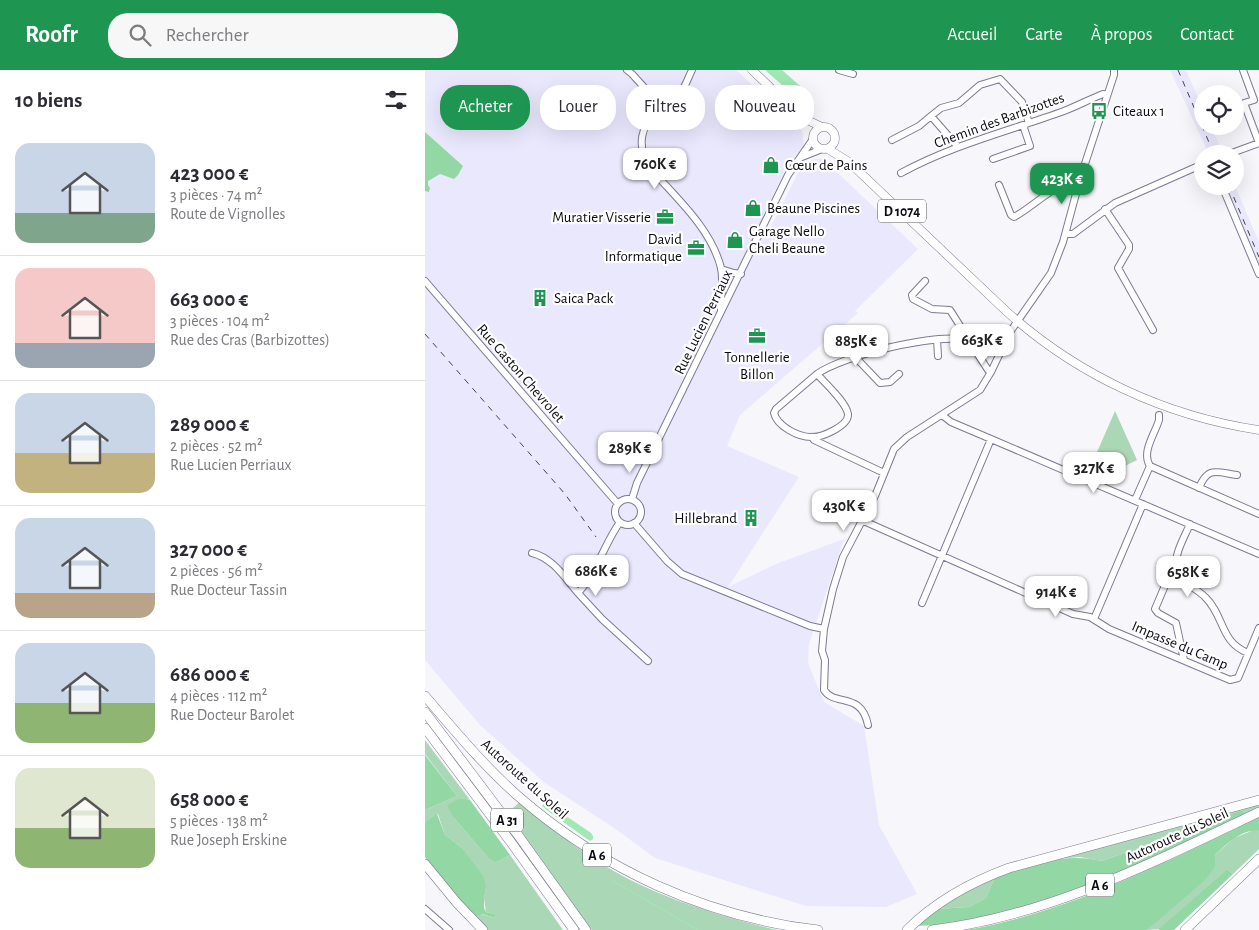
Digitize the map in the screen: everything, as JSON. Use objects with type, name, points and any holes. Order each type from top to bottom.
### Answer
[{"type":"highway","name":"Autoroute du Soleil","points":[[425,696],[469,746],[511,789],[544,818],[593,852],[646,881],[710,907],[769,922],[818,930]]},
{"type":"highway","name":"A 31","points":[[425,712],[518,835],[586,930]]},
{"type":"highway","name":"A 31","points":[[425,728],[574,930]]},
{"type":"highway","points":[[907,930],[925,914],[954,894],[977,881],[1009,868],[1259,800]]},
{"type":"highway","name":"Autoroute du Soleil","points":[[932,930],[995,920],[1061,900],[1133,871],[1259,812]]},
{"type":"highway","points":[[1185,930],[1259,859]]},
{"type":"highway","points":[[425,864],[457,903],[483,930]]},
{"type":"main road","points":[[752,70],[768,85]]},
{"type":"main road","points":[[808,130],[816,146],[825,149],[831,147],[836,140],[835,134],[832,130],[814,123]]},
{"type":"main road","points":[[813,138],[816,131],[822,127]]},
{"type":"main road","name":"D 1074","points":[[836,140],[849,162]]},
{"type":"main road","name":"D 1074","points":[[825,149],[849,162],[977,284],[1061,355],[1127,391],[1160,405],[1204,420],[1259,430]]},
{"type":"street","points":[[627,70],[642,85]]},
{"type":"street","points":[[684,85],[692,70]]},
{"type":"street","points":[[839,70],[853,74]]},
{"type":"street","points":[[868,726],[864,712],[861,709],[852,702],[831,697],[824,690],[825,660],[822,651],[824,627],[840,565],[875,496],[894,449],[907,437],[975,394],[983,386],[1018,319],[1051,273],[1066,234],[1114,70]]},
{"type":"street","points":[[1243,70],[1254,100],[1244,103],[1259,143],[1244,148]]},
{"type":"street","points":[[892,140],[919,126],[941,108],[959,103],[980,85],[1000,79],[1022,102],[1031,146],[993,159]]},
{"type":"street","name":"Chemin des Barbizottes","points":[[901,173],[919,163],[958,147],[1107,94]]},
{"type":"street","points":[[931,116],[958,147]]},
{"type":"street","points":[[644,130],[641,147],[649,168],[707,235],[714,248],[721,269],[722,311]]},
{"type":"street","name":"Rue Lucien Perriaux","points":[[632,499],[637,483],[788,175],[813,138]]},
{"type":"street","points":[[801,158],[825,149]]},
{"type":"street","points":[[1066,234],[1073,234],[1115,203],[1194,168]]},
{"type":"street","points":[[999,185],[1011,215],[1014,217],[1039,199],[1071,181],[1081,180]]},
{"type":"street","points":[[1226,195],[1259,274]]},
{"type":"street","points":[[1105,209],[1129,245],[1129,249],[1118,268],[1153,330]]},
{"type":"street","points":[[721,269],[741,274]]},
{"type":"street","name":"Rue Gaston Chevrolet","points":[[425,281],[618,504]]},
{"type":"street","points":[[925,281],[912,295],[913,299],[932,308],[950,310],[967,340],[991,372]]},
{"type":"street","points":[[873,331],[877,350]]},
{"type":"street","points":[[884,472],[814,440],[812,437],[781,425],[774,413],[817,374],[840,361],[877,350],[937,340],[957,338],[967,340]]},
{"type":"street","points":[[937,340],[938,356]]},
{"type":"street","points":[[856,356],[880,383],[890,382],[899,374]]},
{"type":"street","points":[[812,437],[837,428],[847,418],[847,412],[843,404],[817,374]]},
{"type":"street","points":[[942,415],[951,422],[1259,554]]},
{"type":"street","points":[[1135,500],[1149,466],[1147,452],[1159,420],[1159,415]]},
{"type":"street","points":[[923,603],[991,439]]},
{"type":"street","points":[[1149,466],[1259,514]]},
{"type":"street","points":[[1199,488],[1203,478],[1208,473],[1237,475]]},
{"type":"street","points":[[624,499],[632,499],[641,508],[640,516],[635,523],[627,524],[620,522],[616,515],[618,504],[624,499]]},
{"type":"street","points":[[1094,620],[1143,504]]},
{"type":"street","points":[[578,593],[592,575],[614,530],[620,522]]},
{"type":"street","name":"Impasse du Camp","points":[[861,522],[866,522],[941,557],[1073,614],[1090,617],[1109,629],[1230,680],[1235,680],[1239,675],[1248,654]]},
{"type":"street","points":[[635,523],[667,562],[683,574],[809,626],[824,627]]},
{"type":"street","points":[[1184,660],[1176,623],[1157,613],[1155,605],[1190,524]]},
{"type":"street","points":[[532,553],[542,556],[553,564],[602,619],[648,660]]},
{"type":"street","points":[[1176,558],[1177,569],[1183,581],[1205,597],[1231,642],[1238,648],[1248,654],[1259,628]]},
{"type":"street","points":[[1148,606],[1155,605]]},
{"type":"street","points":[[425,909],[449,930]]},
{"type":"shaded area","points":[[425,70],[736,70],[752,85],[715,85],[715,130],[802,131],[804,146],[787,166],[761,221],[770,228],[800,169],[814,159],[823,159],[918,249],[855,311],[858,313],[740,415],[727,446],[799,477],[728,587],[776,564],[844,539],[809,644],[808,663],[824,702],[864,726],[879,825],[917,894],[886,907],[806,906],[655,858],[617,830],[545,783],[480,725],[425,660]]},
{"type":"shaded area","points":[[765,70],[782,70],[799,85],[782,85]]},
{"type":"shaded area","points":[[1170,70],[1186,70],[1194,88],[1194,122]]},
{"type":"shaded area","points":[[425,132],[463,166],[454,179],[440,174],[428,181],[429,192],[425,191]]},
{"type":"shaded area","points":[[1200,135],[1215,135],[1219,145],[1205,145]]},
{"type":"shaded area","points":[[1229,195],[1239,195],[1259,242],[1259,266]]},
{"type":"shaded area","points":[[1115,411],[1137,460],[1119,469],[1111,466],[1110,468],[1095,462],[1094,459]]},
{"type":"shaded area","points":[[425,740],[470,800],[461,798],[454,818],[489,859],[495,863],[510,855],[563,930],[488,930],[475,917],[481,914],[495,918],[496,914],[486,912],[484,898],[486,888],[461,847],[445,835],[438,814],[425,822],[425,810],[457,796],[425,754]]},
{"type":"shaded area","points":[[425,755],[457,796],[425,810]]},
{"type":"shaded area","points":[[461,798],[470,800],[510,855],[495,863],[489,859],[454,818],[447,805]]},
{"type":"shaded area","points":[[520,802],[570,843],[622,876],[687,904],[777,930],[592,930],[508,812]]},
{"type":"shaded area","points":[[544,803],[550,805],[591,833],[593,839],[590,841],[548,811],[542,806]]},
{"type":"shaded area","points":[[1259,803],[1259,808],[1246,814],[1242,810],[1102,861],[1080,857],[1046,860]]},
{"type":"shaded area","points":[[1242,810],[1246,814],[1067,894],[992,917],[954,924],[916,926],[937,909],[969,907],[986,898],[995,877],[1047,861],[1074,858],[1102,861]]},
{"type":"shaded area","points":[[437,814],[445,835],[461,847],[484,877],[486,888],[484,908],[486,912],[496,914],[495,918],[482,914],[475,917],[446,886],[425,857],[425,822]]},
{"type":"shaded area","points":[[1259,817],[1259,831],[1246,832],[1224,846],[1215,855],[1215,867],[1205,880],[1147,930],[966,930],[1042,911],[1116,884]]},
{"type":"shaded area","points":[[1254,830],[1259,831],[1259,849],[1233,874],[1227,869],[1160,929],[1147,930],[1215,867],[1215,855],[1234,838]]},
{"type":"shaded area","points":[[1227,869],[1233,874],[1174,930],[1158,930]]},
{"type":"shaded area","points":[[995,877],[986,898],[969,907],[937,909],[953,897]]},
{"type":"waterway","points":[[613,881],[698,930]]},
{"type":"railway","points":[[1178,70],[1210,145]]},
{"type":"railway","points":[[1233,195],[1259,257]]},
{"type":"railway","points":[[425,334],[565,494],[596,537]]},
{"type":"place","name":"Citeaux 1","points":[[1099,111]]},
{"type":"place","name":"Cœur de Pains","points":[[771,165]]},
{"type":"place","name":"Beaune Piscines","points":[[753,208]]},
{"type":"place","name":"Muratier Visserie","points":[[665,217]]},
{"type":"place","name":"Garage Nello Cheli Beaune","points":[[735,240]]},
{"type":"place","name":"David Informatique","points":[[696,248]]},
{"type":"place","name":"Saica Pack","points":[[540,298]]},
{"type":"place","name":"Tonnellerie Billon","points":[[757,336]]},
{"type":"place","name":"Hillebrand","points":[[751,518]]}]
